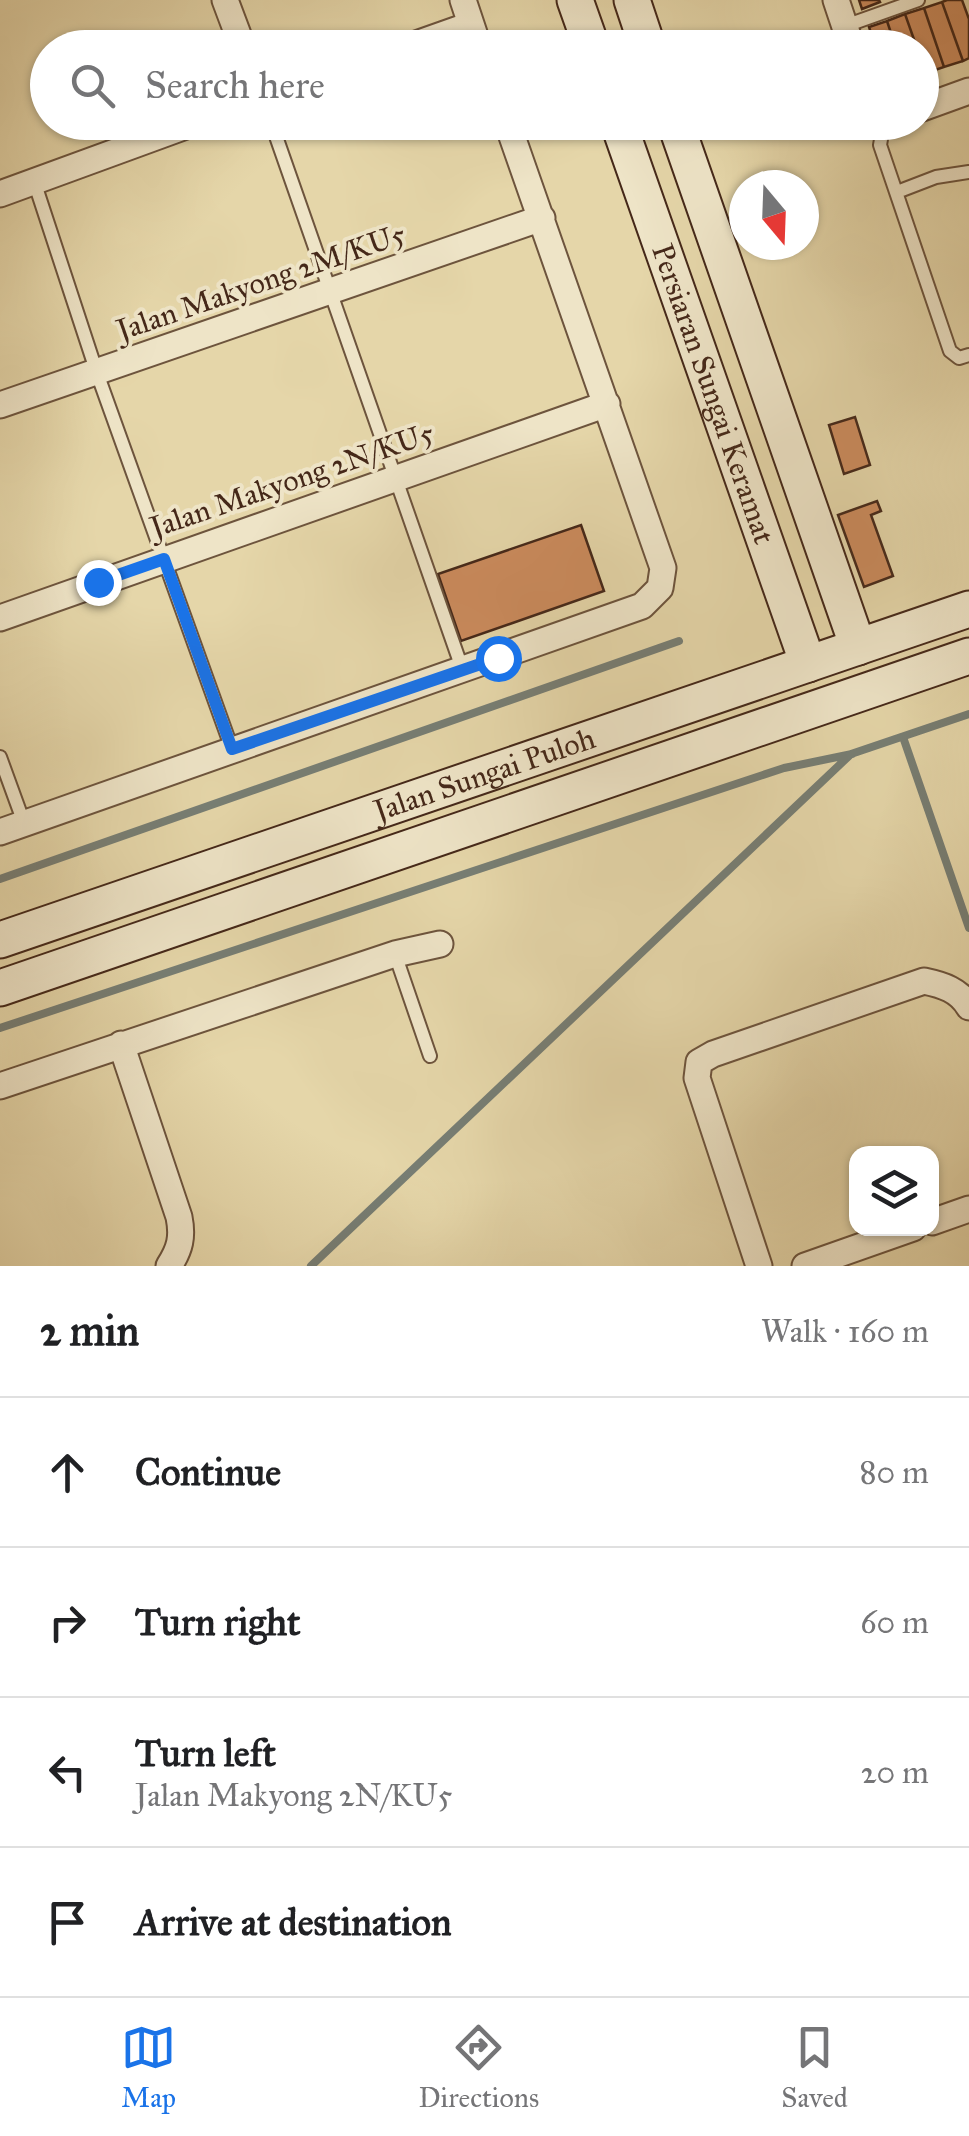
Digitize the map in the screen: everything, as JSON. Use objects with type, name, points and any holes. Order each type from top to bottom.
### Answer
[{"type":"street","points":[[225,0],[236,30]]},
{"type":"street","points":[[575,0],[586,30]]},
{"type":"street","points":[[632,0],[642,30]]},
{"type":"street","points":[[836,0],[847,30]]},
{"type":"street","points":[[939,102],[969,91]]},
{"type":"street","points":[[0,194],[147,140]]},
{"type":"street","points":[[12,828],[642,606],[660,588],[663,568],[514,140]]},
{"type":"street","name":"Persiaran Sungai Keramat","points":[[624,140],[808,664]]},
{"type":"street","name":"Persiaran Sungai Keramat","points":[[680,140],[858,647]]},
{"type":"street","name":"Jalan Makyong 2M/KU5","points":[[0,406],[542,218]]},
{"type":"street","name":"Jalan Makyong 2N/KU5","points":[[0,618],[606,404]]},
{"type":"street","name":"Jalan Sungai Puloh","points":[[0,940],[969,609]]},
{"type":"street","points":[[0,988],[969,656]]},
{"type":"street","points":[[0,1086],[396,954],[440,944]]},
{"type":"street","points":[[758,1266],[697,1078],[700,1062],[713,1054],[924,982],[946,985],[969,1007]]},
{"type":"street","points":[[121,1044],[179,1217],[182,1234],[178,1251],[168,1266]]},
{"type":"street","points":[[939,1220],[969,1209]]},
{"type":"street","points":[[811,1265],[891,1236]]},
{"type":"lane","points":[[862,30],[918,0]]},
{"type":"lane","points":[[277,140],[462,671]]},
{"type":"lane","points":[[881,140],[950,351],[959,358],[969,354]]},
{"type":"lane","points":[[896,192],[936,177],[969,172]]},
{"type":"lane","points":[[34,181],[97,373],[232,749]]},
{"type":"lane","points":[[0,757],[12,828]]},
{"type":"lane","points":[[396,954],[430,1056]]},
{"type":"building","points":[[859,0],[879,0],[880,2],[862,9]]},
{"type":"building","points":[[962,0],[969,19],[969,58],[963,61],[942,2]]},
{"type":"building","points":[[942,2],[963,61],[944,67],[939,30],[931,30],[924,8]]},
{"type":"building","points":[[924,8],[931,30],[911,30],[905,14]]},
{"type":"building","points":[[905,14],[911,30],[890,30],[887,21]]},
{"type":"building","points":[[887,21],[890,30],[870,30],[869,27]]},
{"type":"building","points":[[855,417],[870,465],[844,474],[829,425]]},
{"type":"building","points":[[877,501],[881,511],[871,515],[893,576],[864,587],[838,515]]},
{"type":"building","points":[[581,525],[604,591],[461,641],[438,574]]},
{"type":"waterway","points":[[0,879],[679,641]]},
{"type":"waterway","points":[[311,1266],[851,754],[969,714]]},
{"type":"waterway","points":[[903,737],[969,928]]},
{"type":"waterway","points":[[0,1028],[784,768],[852,754]]},
{"type":"route","points":[[98,582],[164,559],[232,749],[498,658]]}]
